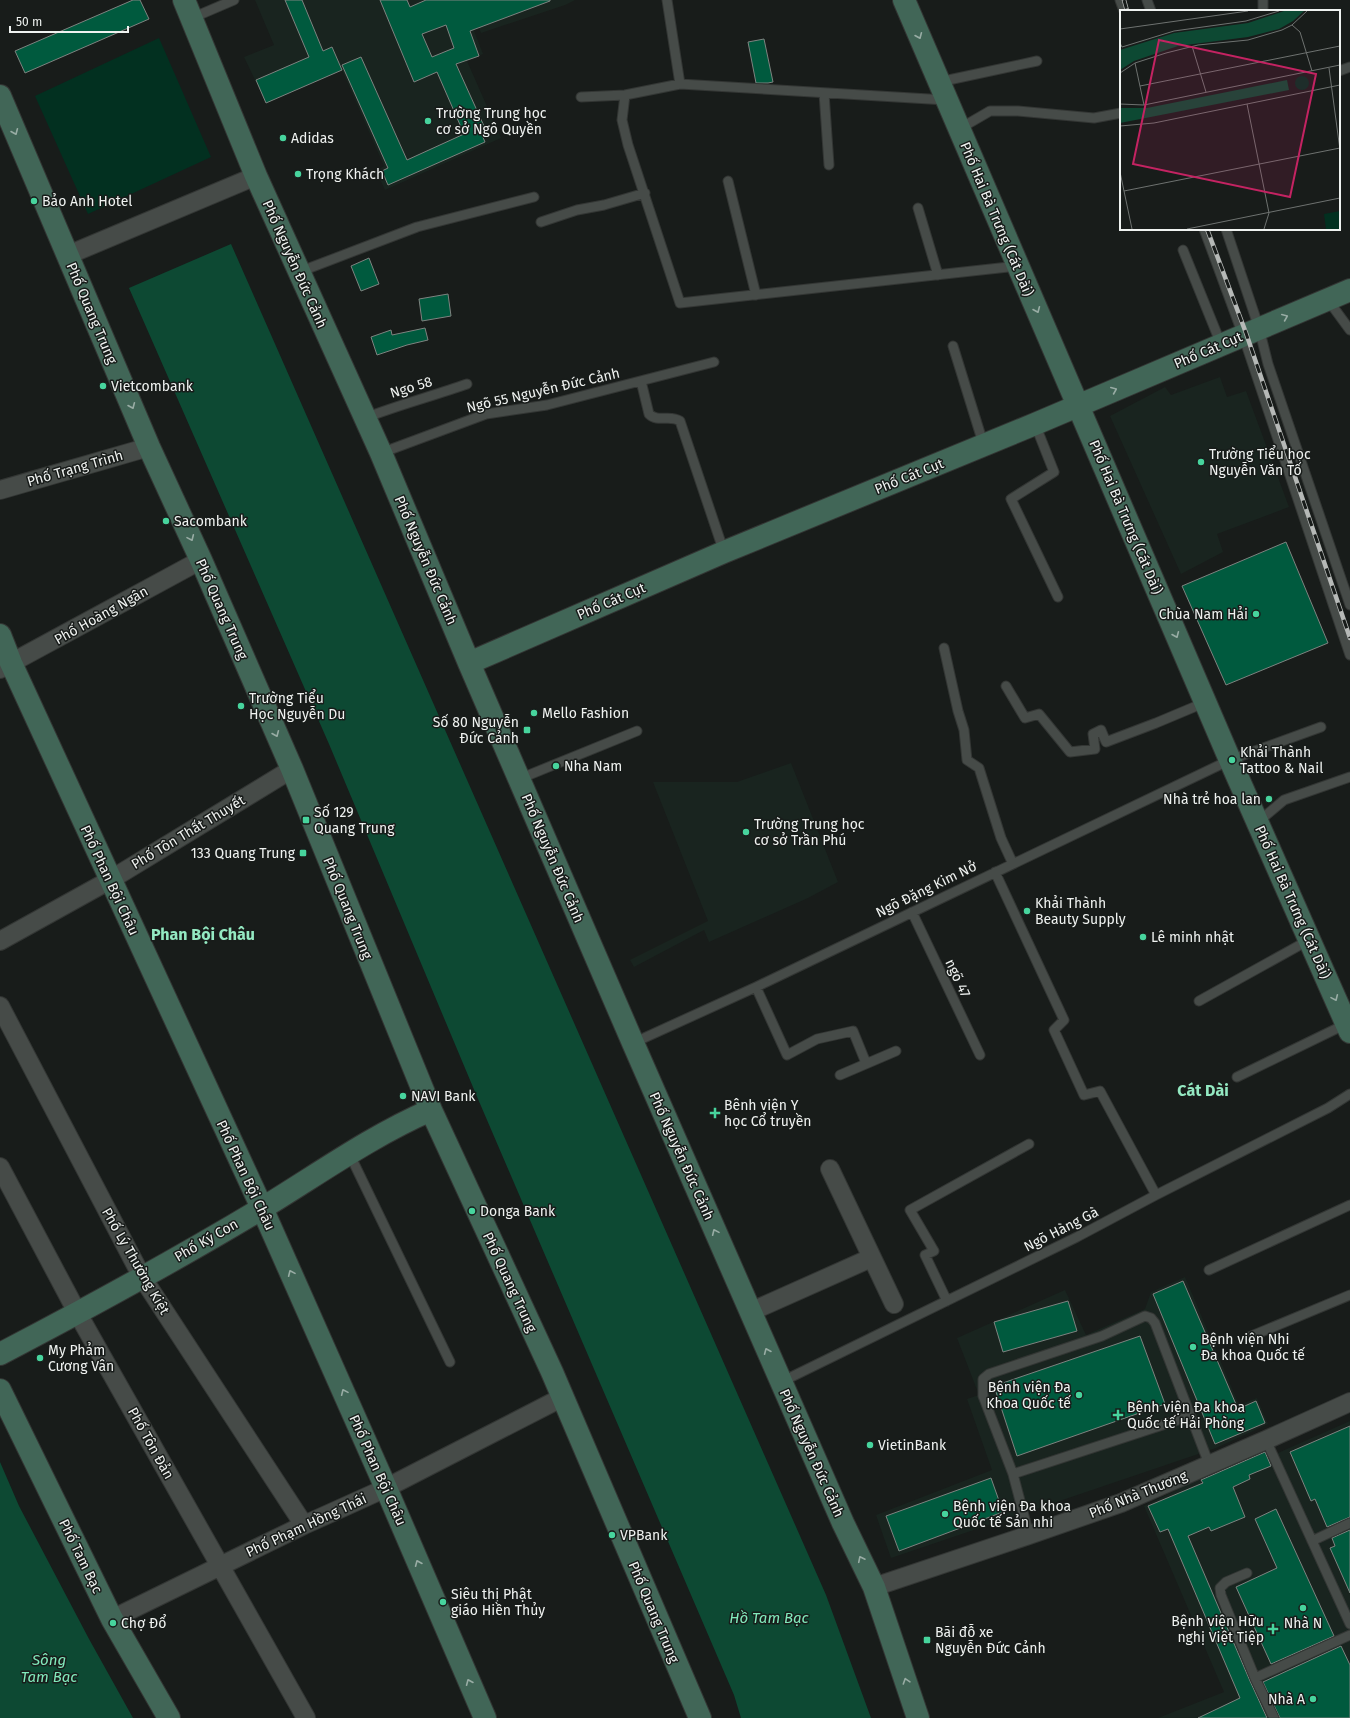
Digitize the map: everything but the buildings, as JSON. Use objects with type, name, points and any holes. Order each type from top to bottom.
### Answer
[{"type":"main road","name":"Phố Hai Bà Trưng (Cát Dài)","points":[[904,0],[1230,760],[1348,1028]]},
{"type":"main road","name":"Phố Nguyễn Đức Cảnh","points":[[188,9],[256,176],[381,453],[469,663],[633,1043],[843,1523],[874,1587],[918,1718]]},
{"type":"main road","name":"Phố Quang Trung","points":[[0,96],[150,447],[292,769],[431,1110],[563,1397],[700,1718]]},
{"type":"main road","name":"Phố Cát Cụt","points":[[469,663],[724,552],[984,446],[1350,290]]},
{"type":"main road","name":"Phố Phan Bội Châu","points":[[0,634],[6,666],[110,880],[262,1208],[386,1488],[484,1718]]},
{"type":"main road","name":"Phố Ký Con","points":[[0,1354],[78,1314],[262,1208],[349,1153],[404,1121],[431,1110]]},
{"type":"main road","name":"Phố Tam Bạc","points":[[0,1390],[112,1618],[168,1718]]},
{"type":"street","points":[[68,255],[256,176]]},
{"type":"street","name":"Phố Trạng Trình","points":[[0,490],[150,447]]},
{"type":"street","name":"Phố Hoàng Ngân","points":[[6,666],[201,560]]},
{"type":"street","name":"Phố Tôn Thất Thuyết","points":[[0,941],[110,880],[292,769]]},
{"type":"street","name":"Phố Lý Thường Kiệt","points":[[0,1006],[142,1277],[304,1525]]},
{"type":"street","name":"Phố Tôn Đản","points":[[0,1167],[78,1314],[306,1718]]},
{"type":"street","points":[[830,1169],[894,1304]]},
{"type":"street","points":[[750,1312],[871,1258]]},
{"type":"street","name":"Phố Phạm Hồng Thái","points":[[112,1618],[304,1525],[386,1488],[563,1397]]},
{"type":"street","name":"Phố Nhà Thương","points":[[874,1587],[1121,1503],[1350,1402]]},
{"type":"lane","points":[[188,9],[234,0]]},
{"type":"lane","points":[[667,0],[680,84]]},
{"type":"lane","points":[[1120,0],[1124,10]]},
{"type":"lane","points":[[1147,0],[1151,10]]},
{"type":"lane","points":[[581,97],[626,95],[680,84],[824,93],[942,91],[1037,61]]},
{"type":"lane","points":[[1340,71],[1350,68]]},
{"type":"lane","points":[[824,93],[829,165]]},
{"type":"lane","points":[[626,95],[622,120],[628,145],[680,303],[1018,266]]},
{"type":"lane","points":[[959,129],[990,111],[1018,111],[1094,118],[1120,113]]},
{"type":"lane","points":[[728,181],[756,295]]},
{"type":"lane","points":[[541,222],[577,210],[604,205],[645,193]]},
{"type":"lane","points":[[299,272],[417,227],[534,197]]},
{"type":"lane","points":[[918,208],[938,275]]},
{"type":"lane","points":[[1204,230],[1251,331],[1268,364],[1350,605]]},
{"type":"lane","points":[[1226,230],[1251,331],[1350,655]]},
{"type":"lane","points":[[1183,250],[1221,344]]},
{"type":"lane","points":[[1327,299],[1350,330]]},
{"type":"lane","points":[[953,346],[984,446]]},
{"type":"lane","name":"Ngõ 55 Nguyễn Đức Cảnh","points":[[381,453],[486,414],[547,405],[714,362]]},
{"type":"lane","points":[[641,381],[649,414],[656,419],[674,418],[680,421],[724,552]]},
{"type":"lane","name":"Ngo 58","points":[[365,418],[392,407],[467,384]]},
{"type":"lane","points":[[1035,424],[1054,472],[1011,500],[1058,597]]},
{"type":"lane","points":[[944,648],[958,711],[964,730],[967,760],[979,768],[1001,838],[1012,864]]},
{"type":"lane","points":[[1006,686],[1025,718],[1039,714],[1070,752],[1095,749],[1093,734],[1101,730],[1106,742],[1156,724],[1206,702]]},
{"type":"lane","name":"Ngõ Đặng Kim Nở","points":[[633,1043],[756,987],[1230,760],[1321,727]]},
{"type":"lane","points":[[519,779],[637,731]]},
{"type":"lane","points":[[1258,822],[1284,800],[1350,777]]},
{"type":"lane","points":[[995,872],[1064,1020],[1054,1030],[1084,1095],[1100,1091],[1156,1195]]},
{"type":"lane","name":"ngõ 47","points":[[912,912],[980,1056]]},
{"type":"lane","points":[[1199,1000],[1309,940]]},
{"type":"lane","points":[[756,987],[787,1055],[817,1039],[853,1030],[866,1063]]},
{"type":"lane","points":[[1237,1077],[1348,1028]]},
{"type":"lane","points":[[840,1075],[896,1051]]},
{"type":"lane","name":"Ngõ Hàng Gà","points":[[781,1382],[1077,1237],[1156,1195],[1328,1108],[1350,1094]]},
{"type":"lane","points":[[947,1301],[925,1255],[934,1251],[910,1210],[1030,1144]]},
{"type":"lane","points":[[349,1153],[450,1362]]},
{"type":"lane","points":[[1208,1270],[1350,1205]]},
{"type":"lane","points":[[1249,1337],[1350,1295]]},
{"type":"lane","points":[[1029,1535],[1013,1474],[983,1396],[983,1379],[989,1374],[1102,1336],[1145,1316],[1151,1318],[1155,1323],[1209,1464]]},
{"type":"lane","points":[[1013,1474],[1190,1416]]},
{"type":"lane","points":[[1266,1440],[1350,1624]]},
{"type":"lane","points":[[1312,1541],[1350,1524]]},
{"type":"lane","points":[[1247,1572],[1226,1582],[1220,1588],[1221,1595],[1255,1678],[1274,1718]]},
{"type":"lane","points":[[1255,1678],[1350,1636]]},
{"type":"shaded area","points":[[255,0],[462,0],[483,54],[467,61],[501,138],[385,190],[376,171],[384,166],[342,70],[266,103],[244,57],[274,45]]},
{"type":"shaded area","points":[[468,0],[575,0],[565,5],[481,33]]},
{"type":"shaded area","points":[[159,38],[211,157],[88,214],[35,96]]},
{"type":"shaded area","name":"Trường Tiểu học Nguyễn Văn Tố","points":[[1220,377],[1227,397],[1246,391],[1289,507],[1217,534],[1223,552],[1181,574],[1110,416],[1165,387],[1171,395]]},
{"type":"shaded area","name":"Trường Trung học cơ sở Trần Phú","points":[[791,763],[838,882],[808,898],[709,942],[704,930],[634,967],[630,960],[708,921],[653,782],[737,782]]},
{"type":"shaded area","name":"Bệnh viện Đa khoa Quốc tế Hải Phòng","points":[[1185,1277],[1239,1405],[1257,1398],[1268,1424],[1216,1448],[891,1558],[876,1515],[992,1470],[967,1399],[979,1395],[957,1338],[1065,1290],[1086,1335],[1145,1309],[1151,1292]]},
{"type":"shaded area","name":"Bệnh viện Hữu nghị Việt Tiệp","points":[[1350,1421],[1350,1718],[1158,1718],[1224,1692],[1144,1506],[1201,1478],[1266,1451],[1269,1457]]},
{"type":"water","name":"Hồ Tam Bạc","points":[[231,244],[826,1595],[871,1718],[741,1718],[734,1695],[478,1099],[329,744],[129,288]]},
{"type":"water","name":"Sông Tam Bạc","points":[[0,1462],[19,1506],[89,1639],[133,1718],[0,1718]]},
{"type":"railway","points":[[1124,0],[1127,10]]},
{"type":"railway","points":[[1207,230],[1246,333],[1350,638]]},
{"type":"place","name":"Trường Trung học cơ sở Ngô Quyền","points":[[428,121]]},
{"type":"place","name":"Adidas","points":[[283,138]]},
{"type":"place","name":"Trọng Khách","points":[[298,174]]},
{"type":"place","name":"Bảo Anh Hotel","points":[[34,201]]},
{"type":"place","name":"Vietcombank","points":[[103,386]]},
{"type":"place","name":"Trường Tiểu học Nguyễn Văn Tố","points":[[1201,462]]},
{"type":"place","name":"Sacombank","points":[[166,521]]},
{"type":"place","name":"Chùa Nam Hải","points":[[1256,614]]},
{"type":"place","name":"Trường Tiểu Học Nguyễn Du","points":[[241,706]]},
{"type":"place","name":"Mello Fashion","points":[[534,713]]},
{"type":"place","name":"Số 80 Nguyễn Đức Cảnh","points":[[527,730]]},
{"type":"place","name":"Khải Thành Tattoo & Nail","points":[[1232,760]]},
{"type":"place","name":"Nha Nam","points":[[556,766]]},
{"type":"place","name":"Nhà trẻ hoa lan","points":[[1269,799]]},
{"type":"place","name":"Số 129 Quang Trung","points":[[306,820]]},
{"type":"place","name":"Trường Trung học cơ sở Trần Phú","points":[[746,832]]},
{"type":"place","name":"133 Quang Trung","points":[[303,853]]},
{"type":"place","name":"Khải Thành Beauty Supply","points":[[1027,911]]},
{"type":"place","name":"Lê minh nhật","points":[[1143,937]]},
{"type":"place","name":"NAVI Bank","points":[[403,1096]]},
{"type":"place","name":"Bênh viện Y học Cổ truyền","points":[[715,1113]]},
{"type":"place","name":"Donga Bank","points":[[472,1211]]},
{"type":"place","name":"Bệnh viện Nhi Đa khoa Quốc tế","points":[[1193,1347]]},
{"type":"place","name":"My Phảm Cương Vân","points":[[40,1358]]},
{"type":"place","name":"Bệnh viện Đa Khoa Quốc tế","points":[[1079,1395]]},
{"type":"place","name":"Bệnh viện Đa khoa Quốc tế Hải Phòng","points":[[1118,1415]]},
{"type":"place","name":"VietinBank","points":[[870,1445]]},
{"type":"place","name":"Bệnh viện Đa khoa Quốc tế Sản nhi","points":[[945,1514]]},
{"type":"place","name":"VPBank","points":[[612,1535]]},
{"type":"place","name":"Siêu thị Phật giáo Hiền Thủy","points":[[443,1602]]},
{"type":"place","name":"Nhà N","points":[[1303,1608]]},
{"type":"place","name":"Chợ Đổ","points":[[113,1623]]},
{"type":"place","name":"Bệnh viện Hữu nghị Việt Tiệp","points":[[1273,1629]]},
{"type":"place","name":"Bãi đỗ xe Nguyễn Đức Cảnh","points":[[927,1640]]},
{"type":"place","name":"Nhà A","points":[[1313,1699]]},
{"type":"district","name":"Phan Bội Châu","points":[[203,934]]},
{"type":"district","name":"Cát Dài","points":[[1203,1090]]}]
